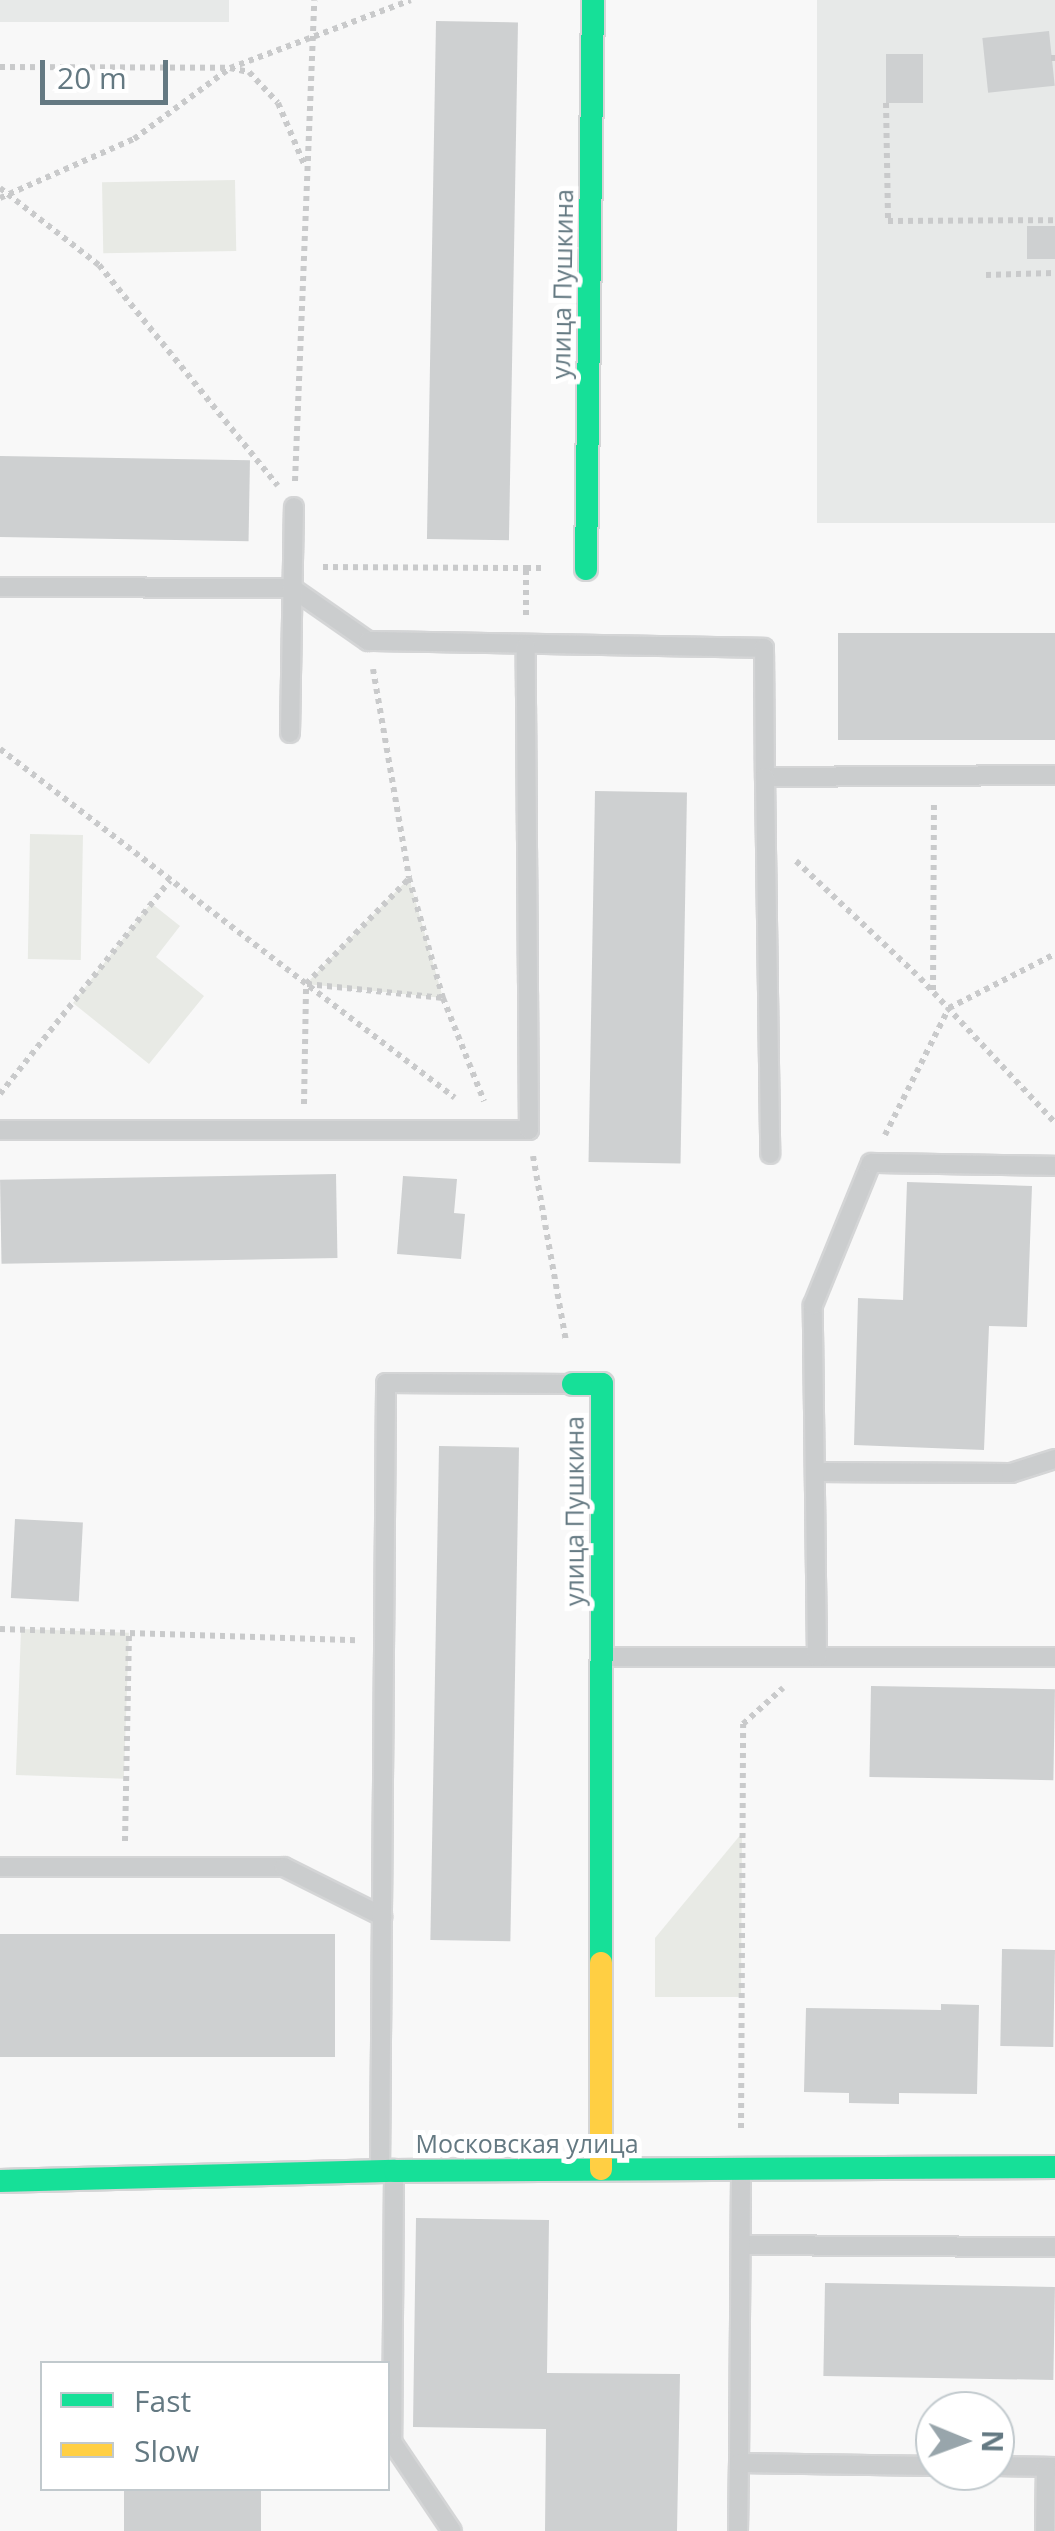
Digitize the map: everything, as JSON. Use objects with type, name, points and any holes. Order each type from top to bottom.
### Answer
[{"type":"street","name":"улица Пушкина","points":[[586,569],[593,0]]},
{"type":"street","name":"улица Пушкина","points":[[573,1384],[602,1384],[601,2169]]},
{"type":"street","name":"Московская улица","points":[[0,2181],[601,2169],[1055,2167]]},
{"type":"lane","points":[[290,734],[294,507]]},
{"type":"lane","points":[[0,587],[292,588],[368,641],[526,638],[764,648],[770,1154]]},
{"type":"lane","points":[[0,1130],[529,1130],[526,638]]},
{"type":"lane","points":[[766,777],[1055,775]]},
{"type":"lane","points":[[817,1657],[813,1305],[871,1163],[1055,1166]]},
{"type":"lane","points":[[452,2531],[392,2442],[382,1916],[386,1384],[573,1384]]},
{"type":"lane","points":[[815,1472],[1011,1473],[1055,1459]]},
{"type":"lane","points":[[602,1657],[1055,1657]]},
{"type":"lane","points":[[0,1866],[284,1867],[382,1916]]},
{"type":"lane","points":[[738,2531],[741,2169]]},
{"type":"lane","points":[[740,2245],[1055,2247]]},
{"type":"lane","points":[[739,2463],[915,2466]]},
{"type":"lane","points":[[1015,2466],[1051,2467],[1045,2531]]},
{"type":"path","points":[[294,507],[314,0]]},
{"type":"path","points":[[4,196],[134,139],[230,68],[411,0]]},
{"type":"path","points":[[0,67],[230,68],[249,72],[278,103],[306,169]]},
{"type":"path","points":[[886,103],[888,221],[1055,220]]},
{"type":"path","points":[[0,188],[4,196],[99,265],[294,507]]},
{"type":"path","points":[[986,275],[1055,273]]},
{"type":"path","points":[[292,588],[326,564],[526,568]]},
{"type":"path","points":[[526,582],[526,638]]},
{"type":"path","points":[[368,641],[409,878],[442,998],[496,1130]]},
{"type":"path","points":[[0,749],[496,1130]]},
{"type":"path","points":[[933,991],[934,776]]},
{"type":"path","points":[[766,833],[933,991],[1055,1123]]},
{"type":"path","points":[[304,1130],[306,984],[409,878]]},
{"type":"path","points":[[0,1094],[170,880]]},
{"type":"path","points":[[871,1163],[949,1008],[1055,954]]},
{"type":"path","points":[[306,984],[442,998]]},
{"type":"path","name":"улица Пушкина","points":[[529,1130],[573,1384]]},
{"type":"path","points":[[0,1628],[383,1641]]},
{"type":"path","points":[[125,1867],[130,1633]]},
{"type":"path","points":[[741,2169],[743,1724],[817,1657]]},
{"type":"shaded area","points":[[0,0],[229,0],[229,22],[0,22]]},
{"type":"shaded area","points":[[817,0],[1055,0],[1055,523],[817,523]]},
{"type":"shaded area","points":[[235,180],[236,251],[103,253],[102,182]]},
{"type":"shaded area","points":[[30,834],[83,835],[81,960],[28,959]]},
{"type":"shaded area","points":[[409,878],[443,998],[306,984]]},
{"type":"shaded area","points":[[151,903],[180,926],[156,957],[204,996],[149,1064],[73,1003]]},
{"type":"shaded area","points":[[21,1629],[129,1633],[124,1779],[16,1775]]},
{"type":"shaded area","points":[[742,1833],[741,1997],[655,1997],[655,1938]]},
{"type":"building","points":[[436,21],[518,22],[509,540],[427,539]]},
{"type":"building","points":[[1049,31],[1055,86],[988,93],[982,38]]},
{"type":"building","points":[[886,54],[923,54],[923,103],[886,103]]},
{"type":"building","points":[[1027,226],[1055,226],[1055,259],[1027,259]]},
{"type":"building","points":[[0,456],[250,460],[249,541],[0,537]]},
{"type":"building","points":[[838,633],[1055,633],[1055,740],[838,740]]},
{"type":"building","points":[[595,791],[687,793],[681,1164],[589,1162]]},
{"type":"building","points":[[336,1174],[337,1258],[2,1264],[0,1180]]},
{"type":"building","points":[[403,1176],[457,1179],[454,1213],[465,1214],[461,1259],[397,1254]]},
{"type":"building","points":[[907,1182],[1032,1186],[1027,1327],[989,1326],[984,1450],[854,1445],[858,1298],[903,1300]]},
{"type":"building","points":[[439,1446],[519,1447],[510,1941],[430,1940]]},
{"type":"building","points":[[15,1519],[83,1523],[79,1601],[11,1598]]},
{"type":"building","points":[[871,1686],[1055,1689],[1053,1780],[869,1777]]},
{"type":"building","points":[[0,1934],[335,1934],[335,2057],[0,2057]]},
{"type":"building","points":[[1002,1949],[1055,1950],[1053,2047],[1000,2046]]},
{"type":"building","points":[[941,2004],[979,2005],[977,2094],[899,2093],[899,2104],[849,2103],[849,2093],[804,2092],[806,2008],[941,2010]]},
{"type":"building","points":[[416,2218],[549,2220],[547,2373],[680,2374],[677,2531],[545,2531],[546,2429],[413,2427]]},
{"type":"building","points":[[825,2283],[1055,2287],[1053,2380],[823,2376]]},
{"type":"building","points":[[124,2491],[261,2491],[261,2531],[124,2531]]},
{"type":"traffic: fast","points":[[586,569],[593,0]]},
{"type":"traffic: fast","points":[[573,1384],[602,1384],[601,1963]]},
{"type":"traffic: fast","points":[[0,2181],[395,2171],[1055,2167]]},
{"type":"traffic: slow","points":[[601,1963],[601,2169]]}]
